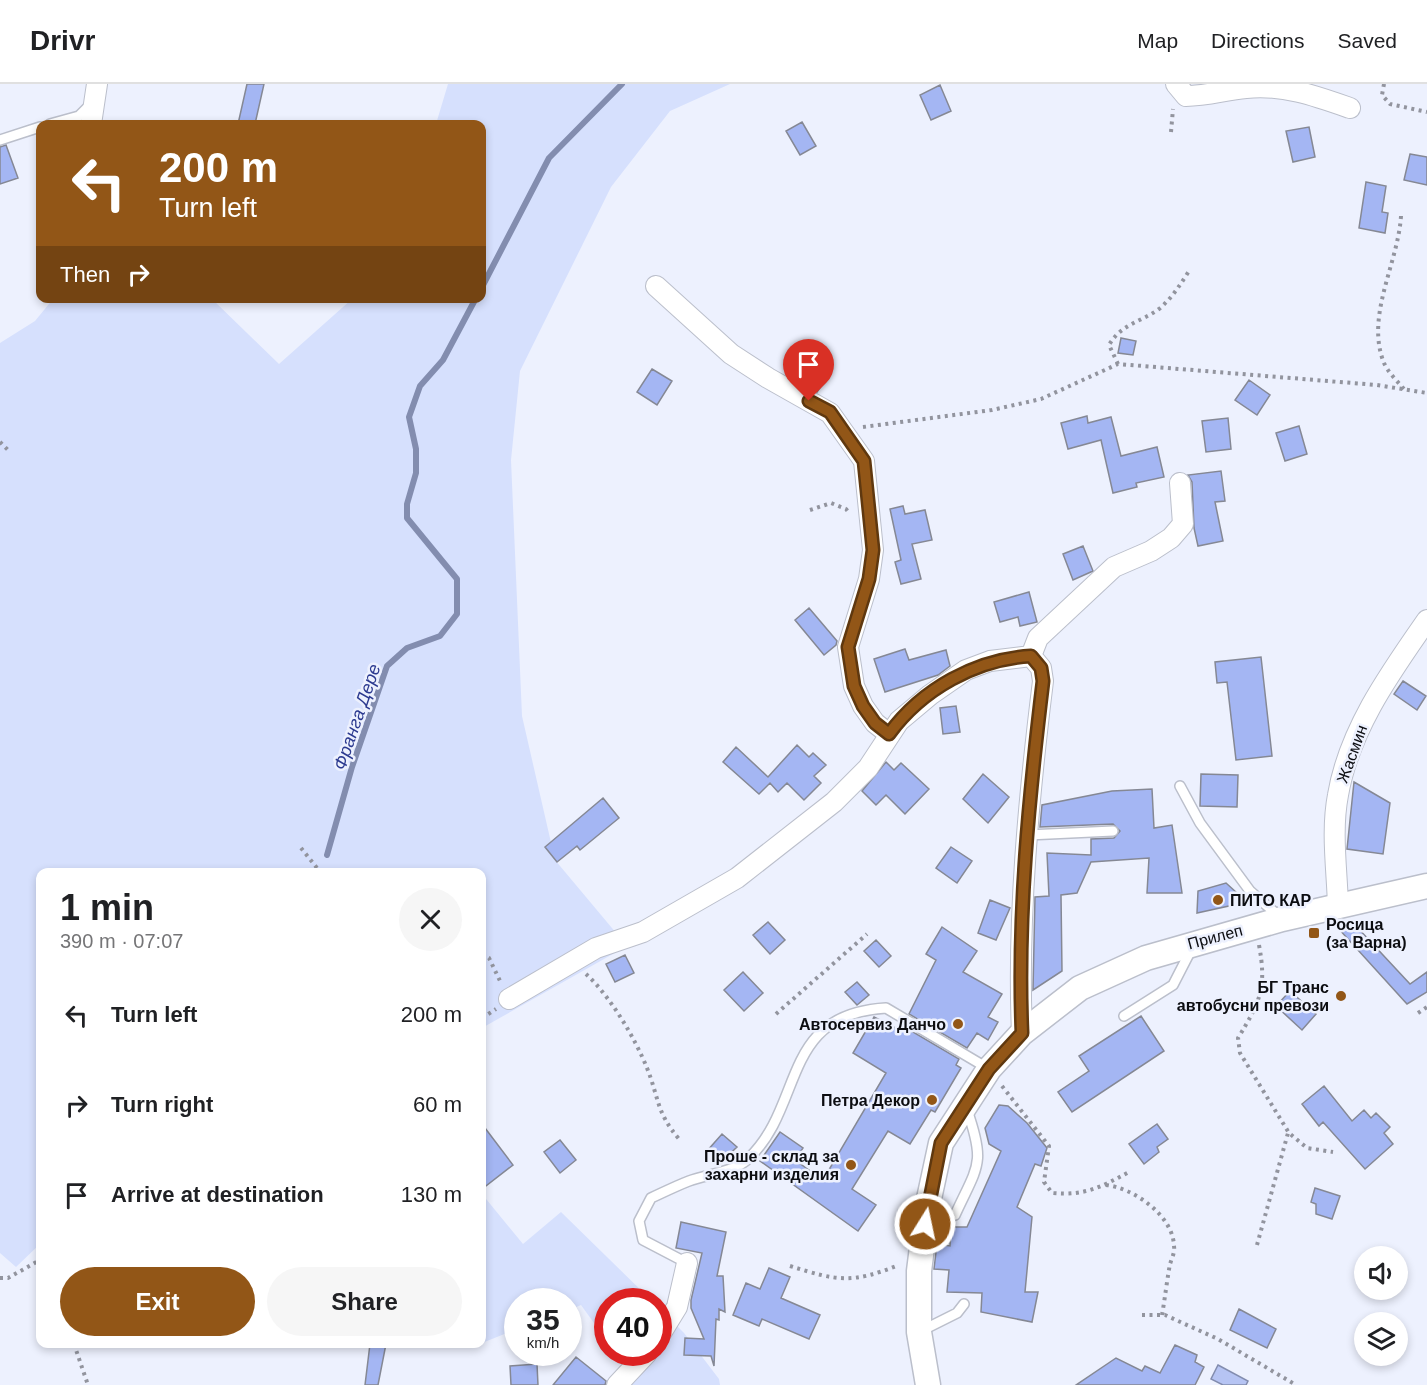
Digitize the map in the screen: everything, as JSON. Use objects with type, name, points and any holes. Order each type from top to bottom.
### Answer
[{"type":"street","points":[[1176,84],[1186,96],[1203,96],[1247,87],[1296,89],[1350,108]]},
{"type":"street","points":[[92,120],[96,92]]},
{"type":"street","points":[[656,286],[731,354],[768,378],[830,412],[864,461],[873,550],[869,579],[848,647],[852,676],[863,706],[875,723],[889,734]]},
{"type":"street","points":[[1031,656],[1038,638],[1114,567],[1151,551],[1171,538],[1183,524],[1180,483]]},
{"type":"street","name":"Жасмин","points":[[1338,906],[1335,832],[1338,795],[1356,735],[1390,674],[1427,620]]},
{"type":"street","points":[[509,999],[596,948],[643,932],[737,878],[834,802],[868,768],[899,721],[930,694],[966,670],[990,661],[1031,656]]},
{"type":"street","points":[[1022,1033],[1020,988],[1028,836],[1043,681],[1041,668],[1031,656]]},
{"type":"street","name":"Прилеп","points":[[928,1385],[919,1332],[920,1256],[927,1208],[941,1143],[989,1069],[1022,1033],[1080,988],[1146,958],[1195,942],[1282,919],[1427,886]]},
{"type":"street","points":[[672,1315],[677,1307],[687,1263]]},
{"type":"street","points":[[617,1385],[635,1366]]},
{"type":"lane","points":[[64,120],[79,116],[96,92]]},
{"type":"lane","points":[[0,140],[36,129]]},
{"type":"lane","points":[[1180,786],[1200,823],[1250,891],[1282,919]]},
{"type":"lane","points":[[1028,836],[1113,831]]},
{"type":"lane","points":[[1124,1016],[1173,986],[1195,942]]},
{"type":"lane","points":[[687,1263],[643,1240],[639,1221],[651,1198],[748,1159],[770,1130],[805,1049],[822,1031],[843,1018],[866,1009],[886,1008],[989,1069]]},
{"type":"lane","points":[[955,1215],[979,1163],[980,1150],[965,1103]]},
{"type":"lane","points":[[919,1332],[957,1313],[964,1304]]},
{"type":"path","points":[[1384,84],[1382,95],[1390,104],[1427,112]]},
{"type":"path","points":[[1401,216],[1381,307],[1378,342],[1385,365],[1404,389]]},
{"type":"path","points":[[1118,364],[1109,345],[1115,334],[1157,310],[1175,293],[1189,271]]},
{"type":"path","points":[[843,429],[918,422],[1041,399],[1118,364],[1377,385],[1427,393]]},
{"type":"path","points":[[0,442],[10,452]]},
{"type":"path","points":[[810,510],[831,503],[846,509],[852,517]]},
{"type":"path","points":[[301,848],[317,868]]},
{"type":"path","points":[[1256,926],[1263,968],[1259,1004],[1238,1038],[1240,1053],[1288,1132],[1307,1148],[1333,1152]]},
{"type":"path","points":[[776,1014],[867,934]]},
{"type":"path","points":[[486,956],[489,958],[509,999]]},
{"type":"path","points":[[571,963],[602,990],[633,1040],[647,1068],[658,1108],[679,1139]]},
{"type":"path","points":[[1418,1013],[1427,1007]]},
{"type":"path","points":[[989,1069],[1048,1146],[1044,1168],[1047,1188],[1052,1193],[1069,1195],[1086,1192],[1129,1172]]},
{"type":"path","points":[[1257,1245],[1288,1132]]},
{"type":"path","points":[[1105,1185],[1121,1186],[1136,1194],[1162,1217],[1173,1234],[1175,1248],[1162,1315]]},
{"type":"path","points":[[790,1266],[832,1279],[849,1280],[874,1275],[920,1256]]},
{"type":"path","points":[[0,1278],[8,1278],[36,1262]]},
{"type":"path","points":[[1142,1315],[1162,1315],[1218,1339],[1296,1385]]},
{"type":"path","points":[[75,1348],[88,1385]]},
{"type":"shaded area","points":[[448,84],[730,84],[670,111],[611,187],[520,371],[511,460],[522,716],[555,860],[627,946],[486,1026],[486,868],[36,868],[36,1248],[16,1267],[0,1253],[0,343],[35,321],[50,303],[216,303],[279,364],[348,303],[486,303],[486,120],[437,120]]},
{"type":"shaded area","points":[[486,1199],[523,1244],[561,1212],[639,1288],[594,1288],[594,1323],[582,1306],[582,1288],[504,1288],[504,1334],[486,1341]]},
{"type":"shaded area","points":[[672,1321],[719,1379],[720,1385],[631,1385],[635,1379],[626,1366],[672,1366]]},
{"type":"shaded area","points":[[1218,1365],[1248,1381],[1246,1385],[1223,1385],[1211,1379]]},
{"type":"building","points":[[247,84],[264,84],[256,120],[239,120]]},
{"type":"building","points":[[940,85],[951,111],[931,120],[920,95]]},
{"type":"building","points":[[802,122],[816,146],[800,155],[786,131]]},
{"type":"building","points":[[1309,127],[1315,157],[1293,162],[1286,131]]},
{"type":"building","points":[[6,145],[18,178],[0,184],[0,147]]},
{"type":"building","points":[[1410,154],[1427,157],[1427,185],[1404,180]]},
{"type":"building","points":[[1366,182],[1386,186],[1382,212],[1388,213],[1385,233],[1359,228]]},
{"type":"building","points":[[1121,338],[1136,341],[1133,355],[1118,353]]},
{"type":"building","points":[[812,363],[829,375],[817,392],[800,382]]},
{"type":"building","points":[[652,369],[672,381],[657,405],[637,392]]},
{"type":"building","points":[[1249,380],[1270,395],[1257,415],[1235,400]]},
{"type":"building","points":[[1087,416],[1088,423],[1111,417],[1121,456],[1157,447],[1164,477],[1136,483],[1137,487],[1113,493],[1101,440],[1068,449],[1061,423]]},
{"type":"building","points":[[1228,418],[1231,449],[1206,452],[1202,421]]},
{"type":"building","points":[[1299,426],[1307,454],[1285,461],[1276,433]]},
{"type":"building","points":[[1221,471],[1225,501],[1215,502],[1223,541],[1198,546],[1194,528],[1192,482],[1188,475]]},
{"type":"building","points":[[903,506],[905,514],[925,510],[932,540],[912,544],[921,579],[901,584],[895,562],[901,560],[890,509]]},
{"type":"building","points":[[1083,546],[1093,571],[1073,580],[1063,554]]},
{"type":"building","points":[[1029,592],[1037,622],[1020,626],[1018,617],[1000,622],[994,602]]},
{"type":"building","points":[[809,608],[837,641],[836,645],[824,655],[795,620]]},
{"type":"building","points":[[905,649],[909,660],[946,650],[950,666],[938,675],[885,692],[874,659]]},
{"type":"building","points":[[1261,657],[1272,756],[1236,760],[1227,682],[1217,683],[1215,662]]},
{"type":"building","points":[[1403,681],[1426,696],[1417,710],[1394,694]]},
{"type":"building","points":[[956,706],[960,732],[943,734],[940,708]]},
{"type":"building","points":[[797,745],[809,757],[813,753],[826,765],[814,776],[821,783],[804,800],[787,783],[778,792],[770,783],[759,794],[723,762],[736,747],[768,777]]},
{"type":"building","points":[[886,762],[894,770],[901,763],[929,789],[905,814],[886,795],[876,805],[862,791]]},
{"type":"building","points":[[983,774],[1009,797],[988,823],[963,799]]},
{"type":"building","points":[[1201,774],[1238,775],[1237,807],[1200,806]]},
{"type":"building","points":[[1354,782],[1390,803],[1383,854],[1347,849]]},
{"type":"building","points":[[1152,789],[1154,828],[1172,825],[1182,893],[1147,893],[1149,858],[1091,862],[1077,893],[1061,895],[1062,971],[1033,990],[1035,897],[1049,896],[1047,853],[1091,855],[1091,839],[1114,838],[1120,831],[1113,824],[1040,827],[1042,805],[1112,791]]},
{"type":"building","points":[[603,798],[619,818],[580,850],[577,846],[557,862],[545,847]]},
{"type":"building","points":[[951,847],[972,861],[957,883],[936,868]]},
{"type":"building","points":[[1226,883],[1247,902],[1197,913],[1198,891]]},
{"type":"building","points":[[990,900],[1010,908],[996,940],[978,933]]},
{"type":"building","points":[[768,922],[785,940],[770,954],[753,935]]},
{"type":"building","points":[[1356,926],[1410,984],[1427,972],[1427,992],[1407,1004],[1337,927]]},
{"type":"building","points":[[942,927],[977,951],[963,972],[1002,994],[988,1017],[998,1022],[988,1040],[977,1033],[967,1048],[909,1014],[936,960],[926,954]]},
{"type":"building","points":[[876,940],[891,956],[879,967],[864,951]]},
{"type":"building","points":[[625,955],[634,973],[615,982],[606,964]]},
{"type":"building","points":[[743,972],[763,993],[744,1011],[724,990]]},
{"type":"building","points":[[857,982],[869,995],[857,1005],[845,992]]},
{"type":"building","points":[[1290,991],[1316,1014],[1302,1030],[1276,1006]]},
{"type":"building","points":[[1141,1016],[1164,1051],[1072,1112],[1058,1092],[1089,1071],[1079,1056]]},
{"type":"building","points":[[874,1017],[901,1031],[903,1026],[959,1059],[956,1065],[961,1068],[935,1112],[931,1110],[910,1144],[888,1131],[852,1189],[876,1205],[858,1231],[760,1161],[780,1132],[803,1148],[795,1160],[823,1180],[886,1073],[853,1053]]},
{"type":"building","points":[[1324,1086],[1352,1121],[1364,1110],[1371,1118],[1376,1113],[1390,1127],[1384,1133],[1393,1144],[1365,1169],[1323,1122],[1319,1126],[1302,1104]]},
{"type":"building","points":[[999,1105],[1008,1106],[1027,1123],[1047,1148],[1041,1166],[1035,1164],[1017,1207],[1032,1217],[1025,1292],[1038,1292],[1032,1322],[981,1312],[982,1293],[947,1292],[949,1270],[934,1269],[937,1244],[950,1246],[951,1227],[967,1227],[1001,1151],[989,1144],[985,1128]]},
{"type":"building","points":[[1157,1124],[1168,1139],[1157,1147],[1159,1152],[1144,1164],[1129,1144]]},
{"type":"building","points":[[486,1129],[513,1165],[486,1186]]},
{"type":"building","points":[[722,1134],[737,1147],[721,1162],[707,1151]]},
{"type":"building","points":[[560,1140],[576,1160],[560,1173],[544,1152]]},
{"type":"building","points":[[1315,1188],[1340,1196],[1332,1219],[1316,1214],[1316,1204],[1311,1202]]},
{"type":"building","points":[[681,1222],[726,1232],[717,1276],[723,1276],[725,1312],[719,1309],[719,1320],[716,1319],[714,1366],[711,1356],[684,1355],[685,1338],[704,1339],[691,1308],[702,1253],[676,1248]]},
{"type":"building","points":[[769,1268],[790,1277],[781,1298],[820,1315],[809,1339],[762,1319],[759,1326],[733,1315],[746,1283],[760,1289]]},
{"type":"building","points":[[1239,1309],[1276,1329],[1267,1348],[1230,1330]]},
{"type":"building","points":[[1175,1345],[1197,1355],[1195,1362],[1204,1367],[1195,1385],[1076,1385],[1116,1358],[1142,1371],[1145,1366],[1160,1373]]},
{"type":"building","points":[[370,1348],[385,1348],[378,1385],[365,1385]]},
{"type":"building","points":[[582,1362],[606,1381],[605,1385],[553,1385],[569,1366],[582,1366]]},
{"type":"building","points":[[510,1366],[537,1366],[538,1385],[511,1385]]},
{"type":"waterway","name":"Франга Дере","points":[[486,279],[549,158],[622,84]]},
{"type":"waterway","name":"Франга Дере","points":[[327,855],[352,767],[387,666],[407,648],[440,636],[457,614],[457,579],[407,518],[407,504],[416,473],[416,449],[409,417],[420,386],[443,360],[473,303]]},
{"type":"place","name":"ПИТО КАР","points":[[1218,900]]},
{"type":"place","name":"Росица (за Варна)","points":[[1314,933]]},
{"type":"place","name":"БГ Транс автобусни превози","points":[[1341,996]]},
{"type":"place","name":"Автосервиз Данчо","points":[[958,1024]]},
{"type":"place","name":"Петра Декор","points":[[932,1100]]},
{"type":"place","name":"Проше - склад за захарни изделия","points":[[851,1165]]},
{"type":"route","points":[[809,401],[830,412],[864,461],[871,512],[873,550],[869,579],[848,647],[854,686],[863,706],[875,723],[889,734],[899,721],[930,694],[966,670],[990,661],[1031,656],[1041,668],[1043,681],[1028,836],[1020,988],[1022,1033],[989,1069],[941,1143],[925,1224]]}]
